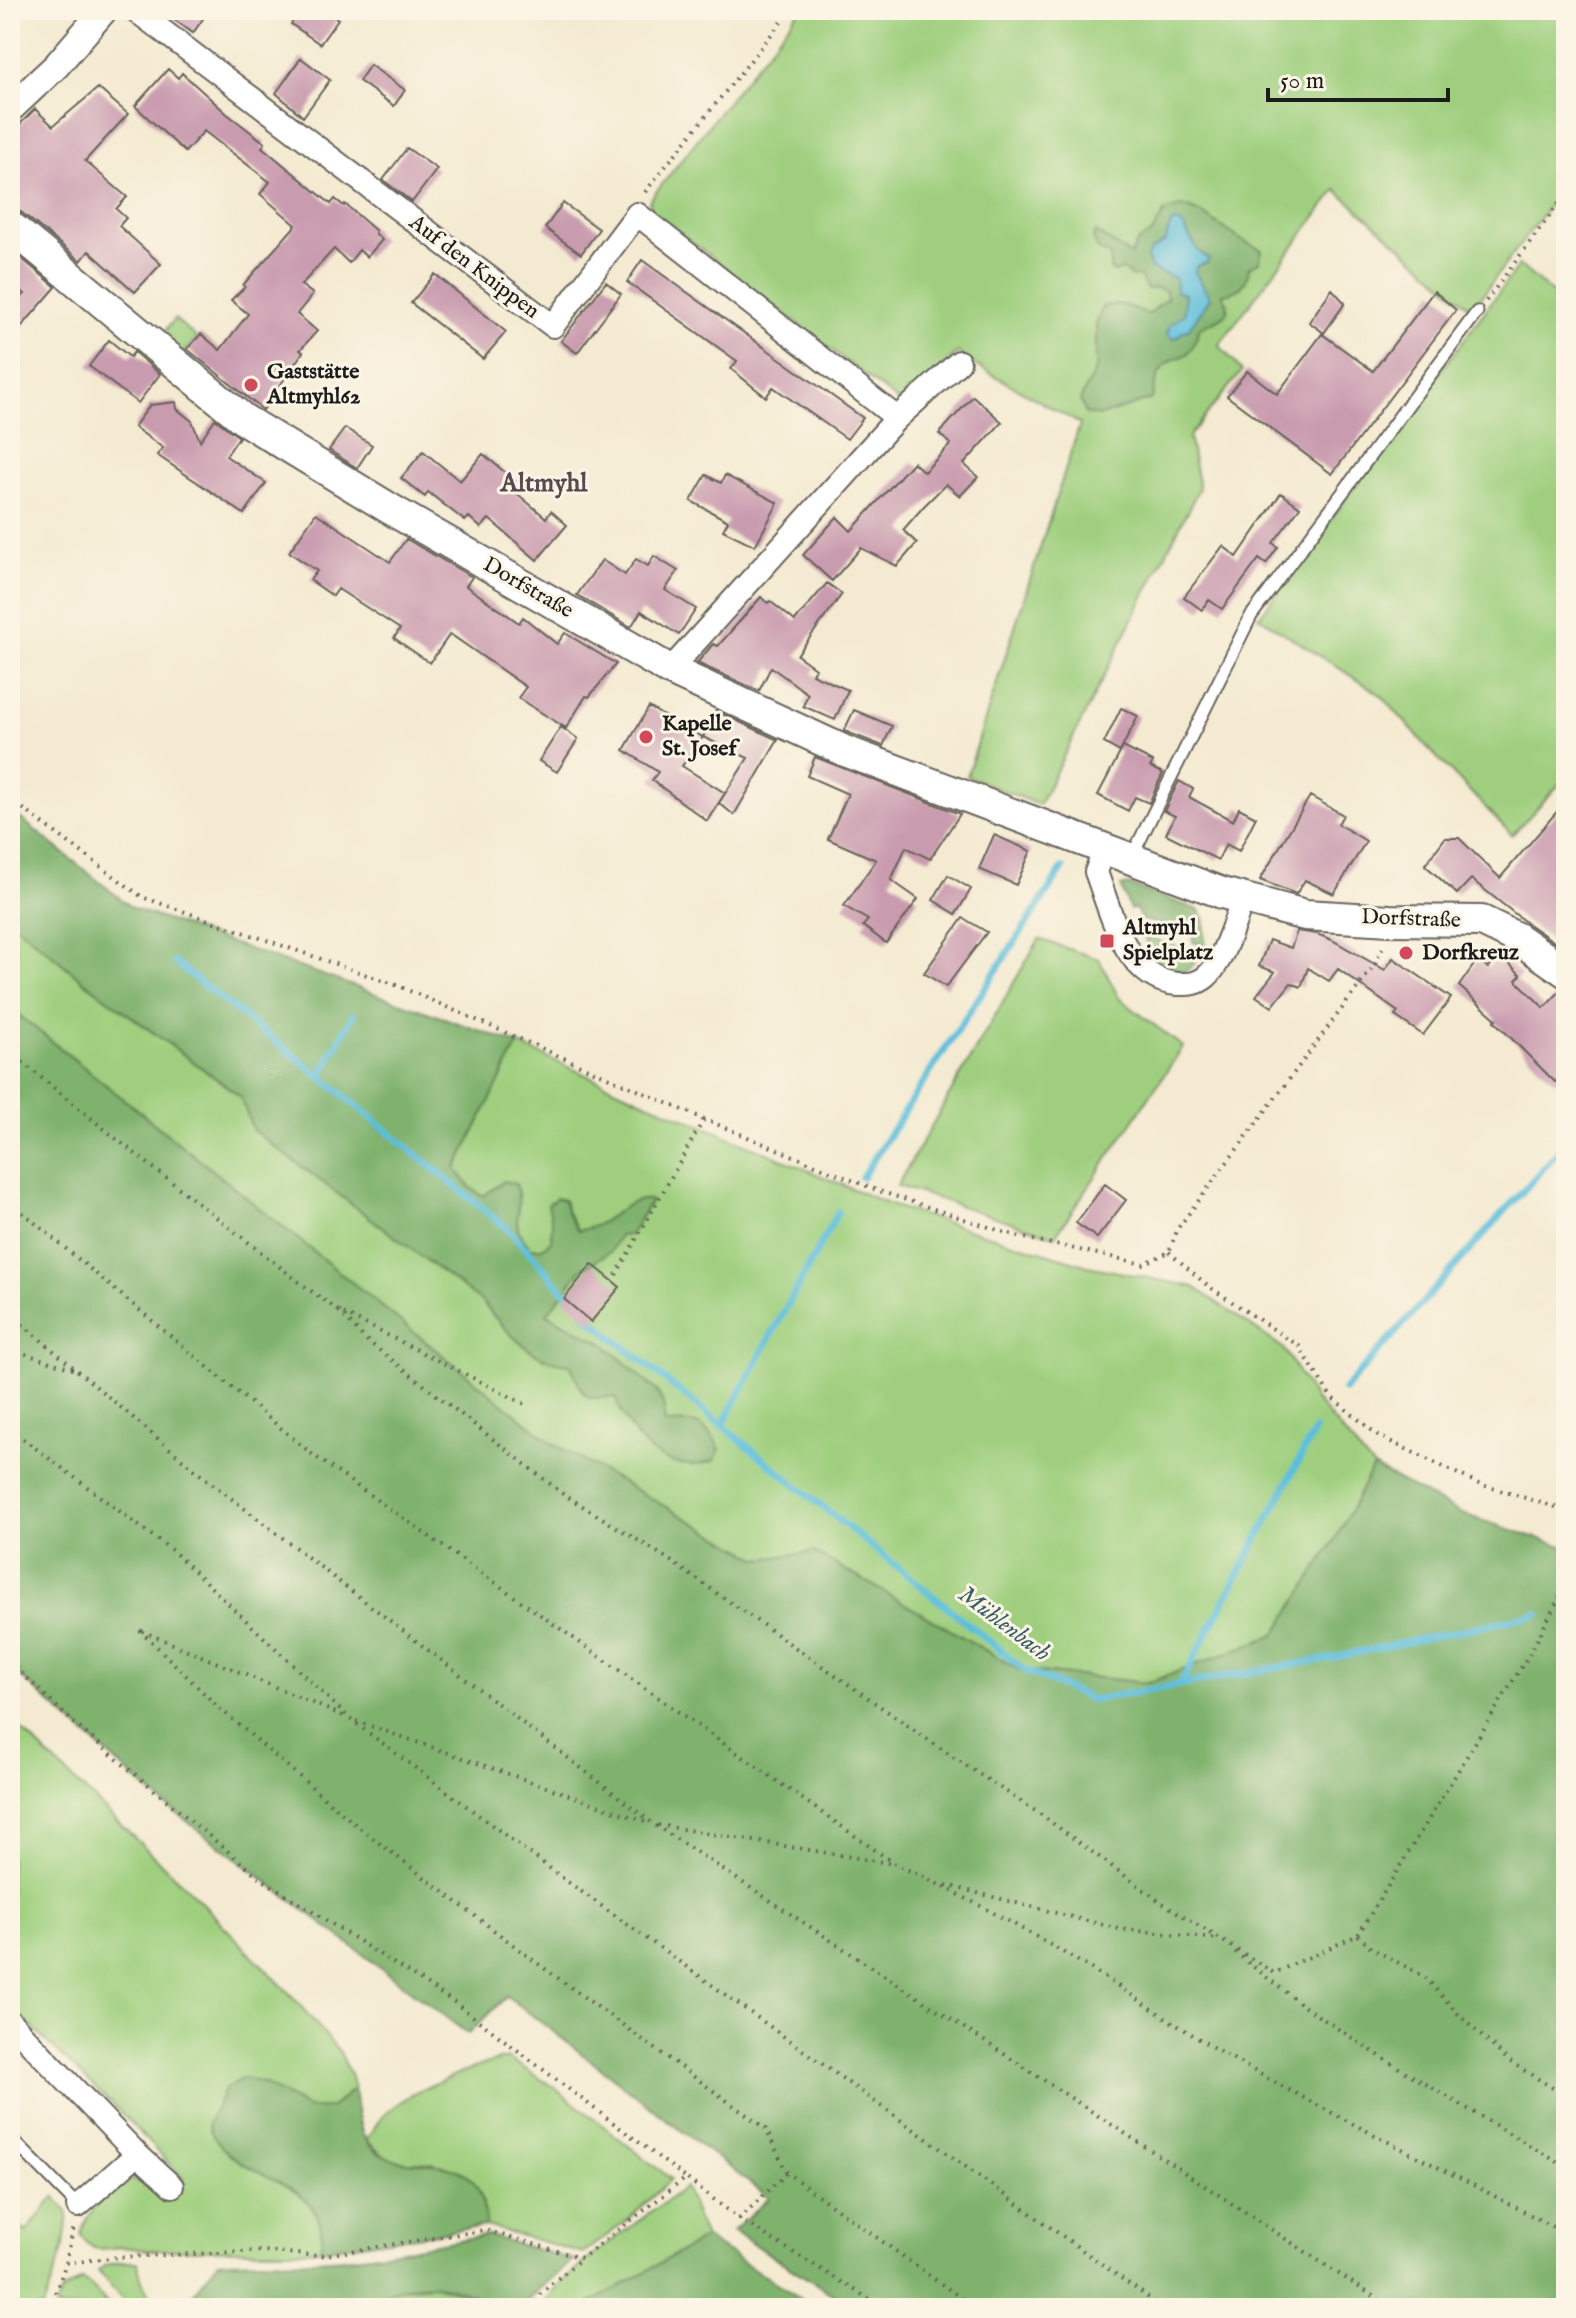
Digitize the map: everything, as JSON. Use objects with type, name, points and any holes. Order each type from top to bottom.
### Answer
[{"type":"main road","name":"Dorfstraße","points":[[10,226],[243,419],[397,513],[670,670],[845,751],[1243,900],[1305,915],[1482,921],[1517,938],[1566,972]]},
{"type":"street","points":[[10,109],[56,66],[104,10]]},
{"type":"street","name":"Auf den Knippen","points":[[135,10],[553,326],[637,214]]},
{"type":"street","points":[[637,214],[897,418]]},
{"type":"street","points":[[670,670],[897,418],[959,362]]},
{"type":"street","points":[[1118,853],[1096,872],[1130,953],[1144,972],[1166,983],[1193,985],[1207,976],[1220,956],[1243,900]]},
{"type":"street","points":[[10,2022],[137,2154],[172,2186]]},
{"type":"street","points":[[78,2206],[137,2154]]},
{"type":"lane","points":[[1118,853],[1251,616],[1477,312]]},
{"type":"lane","points":[[10,2137],[78,2206]]},
{"type":"path","points":[[637,214],[636,204],[791,10]]},
{"type":"path","points":[[1477,312],[1566,194]]},
{"type":"path","points":[[10,799],[142,897],[396,985],[876,1190],[1016,1236],[1143,1264],[1169,1252],[1178,1228],[1376,963],[1390,933],[1390,920]]},
{"type":"path","points":[[10,1052],[114,1137],[339,1311],[527,1405]]},
{"type":"path","points":[[616,1275],[704,1119]]},
{"type":"path","points":[[10,1202],[313,1455],[895,1864],[940,1884],[1083,1964],[1201,2040],[1346,2121],[1566,2234]]},
{"type":"path","points":[[1169,1252],[1208,1286],[1299,1346],[1331,1397],[1379,1436],[1479,1484],[1566,1510]]},
{"type":"path","points":[[339,1311],[365,1339],[563,1494],[662,1555],[1040,1814],[1161,1902],[1274,1973],[1358,1935],[1533,1648],[1566,1584]]},
{"type":"path","points":[[10,1314],[201,1475],[655,1825],[1391,2308]]},
{"type":"path","points":[[10,1349],[79,1371]]},
{"type":"path","points":[[10,1429],[174,1552],[350,1719],[619,1919],[1163,2308]]},
{"type":"path","points":[[895,1864],[655,1825],[350,1719],[140,1630],[218,1707],[362,1830],[533,1960],[766,2129],[787,2173],[975,2308]]},
{"type":"path","points":[[10,1662],[76,1725],[260,1878],[454,2002],[739,2219],[884,2308]]},
{"type":"path","points":[[940,1884],[1119,1929],[1220,1939],[1303,2006],[1389,2062],[1566,2167]]},
{"type":"path","points":[[1358,1935],[1371,1948],[1425,1977],[1461,2017],[1509,2061],[1556,2090],[1566,2092]]},
{"type":"path","points":[[739,2219],[787,2173]]},
{"type":"path","points":[[531,2308],[542,2292],[582,2258],[686,2178]]},
{"type":"path","points":[[50,2308],[66,2263],[78,2206]]},
{"type":"path","points":[[66,2263],[119,2257],[264,2251],[319,2256],[485,2230],[582,2258]]},
{"type":"green space","points":[[800,10],[1566,10],[1566,183],[1472,309],[1336,190],[1219,345],[1242,371],[1189,436],[1199,488],[1039,805],[967,776],[1080,424],[970,362],[958,352],[903,405],[652,211],[649,201]]},
{"type":"green space","points":[[1184,206],[1262,250],[1259,262],[1249,267],[1242,286],[1223,294],[1228,309],[1226,314],[1199,329],[1187,354],[1162,369],[1152,399],[1100,416],[1086,414],[1080,400],[1096,368],[1096,325],[1102,307],[1123,305],[1149,314],[1167,298],[1166,291],[1147,289],[1139,276],[1132,277],[1123,270],[1114,272],[1110,269],[1110,255],[1098,250],[1093,237],[1096,232],[1131,255],[1138,241],[1152,233],[1165,211]]},
{"type":"green space","points":[[1519,265],[1566,305],[1566,777],[1512,835],[1381,695],[1259,617]]},
{"type":"green space","points":[[175,319],[197,338],[183,354],[161,335]]},
{"type":"green space","points":[[10,810],[132,908],[518,1044],[456,1169],[471,1188],[483,1196],[504,1181],[516,1184],[517,1224],[531,1248],[542,1248],[551,1241],[552,1222],[548,1204],[556,1198],[564,1200],[578,1230],[598,1224],[634,1202],[651,1201],[630,1235],[619,1236],[611,1251],[581,1270],[547,1314],[604,1344],[657,1391],[665,1407],[664,1423],[691,1423],[703,1427],[720,1449],[714,1461],[696,1465],[680,1464],[652,1452],[630,1428],[615,1397],[591,1398],[583,1392],[570,1364],[544,1358],[521,1343],[483,1303],[253,1130],[240,1096],[87,984],[10,920]]},
{"type":"green space","points":[[1128,885],[1199,910],[1205,920],[1205,946],[1193,942],[1192,933],[1142,920],[1135,908],[1130,910],[1121,887]]},
{"type":"green space","points":[[10,920],[87,984],[240,1096],[455,1168],[518,1044],[641,1100],[893,1206],[1088,1266],[1194,1287],[1283,1348],[1316,1401],[1373,1467],[1350,1520],[1275,1635],[1148,1683],[1020,1670],[814,1552],[759,1559],[552,1443],[10,1008]]},
{"type":"green space","points":[[1144,936],[1193,952],[1195,963],[1186,970],[1170,972],[1151,954]]},
{"type":"green space","points":[[1039,939],[1099,959],[1119,998],[1183,1047],[1055,1236],[897,1186]]},
{"type":"green space","points":[[10,1008],[552,1443],[759,1559],[814,1552],[1020,1670],[1148,1683],[1275,1635],[1336,1538],[1373,1467],[1462,1514],[1566,1547],[1566,2308],[854,2308],[733,2231],[769,2198],[507,1996],[468,2034],[154,1796],[10,1667]]},
{"type":"green space","points":[[10,1719],[189,1890],[292,1996],[340,2052],[354,2089],[330,2108],[307,2108],[263,2083],[228,2154],[293,2191],[314,2209],[322,2227],[320,2250],[97,2249],[80,2234],[99,2202],[129,2179],[147,2185],[161,2198],[168,2199],[184,2180],[122,2114],[10,2006]]},
{"type":"green space","points":[[508,2058],[555,2088],[671,2179],[628,2220],[583,2253],[486,2226],[482,2199],[434,2163],[390,2161],[366,2140],[384,2115],[409,2097],[478,2066]]},
{"type":"green space","points":[[244,2078],[263,2083],[307,2108],[330,2108],[354,2089],[361,2127],[374,2150],[400,2161],[445,2166],[471,2179],[482,2201],[486,2226],[320,2250],[320,2225],[312,2206],[296,2192],[235,2158],[218,2143],[208,2124],[225,2088]]},
{"type":"green space","points":[[685,2187],[705,2238],[582,2308],[540,2308],[589,2259]]},
{"type":"green space","points":[[55,2196],[68,2213],[64,2246],[43,2308],[10,2308],[10,2217],[26,2232]]},
{"type":"green space","points":[[486,2235],[574,2260],[521,2307],[446,2287],[426,2285],[387,2293],[365,2308],[182,2308],[218,2262],[356,2257]]},
{"type":"green space","points":[[705,2238],[816,2308],[582,2308]]},
{"type":"green space","points":[[137,2262],[145,2288],[162,2308],[129,2308],[98,2271],[106,2265]]},
{"type":"green space","points":[[82,2280],[90,2284],[111,2308],[56,2308],[62,2291]]},
{"type":"green space","points":[[434,2285],[504,2306],[521,2308],[365,2308],[387,2292]]},
{"type":"water","points":[[1171,224],[1182,224],[1199,252],[1209,259],[1207,263],[1197,266],[1195,272],[1210,298],[1188,330],[1172,338],[1167,334],[1170,324],[1184,314],[1185,294],[1176,292],[1175,278],[1151,269],[1147,257],[1151,250],[1164,243]]},
{"type":"building","points":[[161,10],[209,10],[193,33]]},
{"type":"building","points":[[301,10],[325,10],[338,19],[320,44],[291,24]]},
{"type":"building","points":[[301,58],[330,80],[303,117],[276,93]]},
{"type":"building","points":[[370,65],[405,90],[394,106],[359,81]]},
{"type":"building","points":[[168,69],[178,78],[182,73],[265,143],[262,147],[331,204],[335,199],[345,204],[382,240],[367,257],[359,250],[349,263],[334,249],[301,285],[313,294],[297,314],[317,331],[300,350],[303,352],[263,410],[187,349],[201,334],[220,350],[248,314],[231,300],[296,225],[260,194],[270,182],[204,131],[185,152],[135,106]]},
{"type":"building","points":[[98,88],[128,114],[85,161],[127,197],[116,209],[126,218],[119,226],[161,264],[135,292],[89,251],[81,261],[21,212],[10,208],[10,134],[35,109],[53,126]]},
{"type":"building","points":[[407,148],[437,169],[412,202],[383,180]]},
{"type":"building","points":[[563,203],[599,229],[581,254],[545,228]]},
{"type":"building","points":[[10,249],[56,287],[10,340],[10,311],[25,294],[10,282]]},
{"type":"building","points":[[642,260],[863,418],[847,439],[773,387],[766,397],[731,369],[737,361],[627,282]]},
{"type":"building","points":[[435,274],[506,332],[483,359],[411,303]]},
{"type":"building","points":[[606,282],[621,294],[577,353],[561,341]]},
{"type":"building","points":[[1332,289],[1345,303],[1324,333],[1309,322]]},
{"type":"building","points":[[1434,291],[1456,310],[1332,474],[1227,396],[1247,371],[1277,394],[1322,334],[1373,371]]},
{"type":"building","points":[[109,340],[130,357],[134,352],[160,374],[138,403],[89,366]]},
{"type":"building","points":[[973,396],[1002,422],[964,464],[978,477],[960,496],[946,484],[924,506],[903,530],[917,543],[897,566],[861,548],[832,581],[803,555],[837,517],[851,531],[913,462],[924,472],[951,444],[939,434]]},
{"type":"building","points":[[176,402],[177,409],[192,421],[200,441],[215,419],[239,437],[226,456],[266,483],[244,514],[157,455],[163,448],[134,427],[150,405]]},
{"type":"building","points":[[345,428],[372,445],[357,468],[329,450]]},
{"type":"building","points":[[423,451],[460,481],[483,454],[519,484],[513,490],[546,518],[551,511],[567,525],[537,560],[489,519],[481,528],[469,517],[465,521],[428,492],[425,497],[401,478]]},
{"type":"building","points":[[706,475],[721,483],[725,475],[778,503],[755,546],[723,530],[728,521],[691,501]]},
{"type":"building","points":[[1281,493],[1300,507],[1273,543],[1278,547],[1266,564],[1259,559],[1222,609],[1209,600],[1202,610],[1184,597],[1223,546],[1237,557]]},
{"type":"building","points":[[316,513],[390,562],[406,539],[472,577],[466,586],[519,623],[523,617],[557,644],[565,633],[616,664],[589,697],[586,696],[566,728],[518,698],[526,687],[450,634],[430,663],[394,638],[400,629],[338,589],[333,596],[310,580],[317,571],[289,552]]},
{"type":"building","points":[[654,556],[678,571],[665,590],[696,609],[679,635],[641,611],[631,627],[577,595],[602,560],[625,575],[636,559],[648,566]]},
{"type":"building","points":[[827,583],[842,594],[797,655],[815,668],[812,674],[848,690],[835,720],[803,706],[808,694],[771,667],[759,691],[697,663],[713,644],[718,646],[761,597],[795,621]]},
{"type":"building","points":[[649,707],[703,737],[682,766],[725,793],[707,821],[652,780],[658,772],[624,750]]},
{"type":"building","points":[[1121,708],[1138,716],[1120,752],[1104,743]]},
{"type":"building","points":[[854,710],[892,726],[883,746],[844,731]]},
{"type":"building","points":[[716,711],[778,740],[734,815],[719,803],[748,758],[703,737]]},
{"type":"building","points":[[561,727],[578,739],[557,772],[539,761]]},
{"type":"building","points":[[1123,747],[1153,762],[1150,767],[1163,773],[1149,803],[1135,797],[1128,811],[1098,795]]},
{"type":"building","points":[[815,757],[960,814],[930,859],[906,847],[891,880],[918,899],[886,943],[863,926],[868,920],[844,906],[876,860],[828,839],[848,794],[807,776]]},
{"type":"building","points":[[1179,781],[1193,789],[1189,797],[1233,821],[1239,808],[1256,817],[1239,851],[1226,844],[1218,860],[1166,834],[1175,816],[1164,811]]},
{"type":"building","points":[[1310,796],[1343,815],[1338,824],[1366,841],[1334,894],[1305,880],[1296,894],[1260,880]]},
{"type":"building","points":[[1566,801],[1566,950],[1471,879],[1457,894],[1425,865],[1445,838],[1459,838],[1500,878]]},
{"type":"building","points":[[994,835],[1031,851],[1016,885],[979,869]]},
{"type":"building","points":[[948,875],[971,889],[956,914],[933,900]]},
{"type":"building","points":[[963,918],[987,932],[946,987],[924,973]]},
{"type":"building","points":[[1297,931],[1332,940],[1385,970],[1393,958],[1451,998],[1423,1035],[1395,1016],[1398,1012],[1338,969],[1329,981],[1308,968],[1301,987],[1291,983],[1272,1007],[1256,996],[1275,972],[1259,966],[1269,940],[1291,948]]},
{"type":"building","points":[[1500,955],[1521,975],[1516,980],[1544,1008],[1562,989],[1566,990],[1566,1072],[1555,1082],[1494,1021],[1496,1019],[1459,986],[1478,959],[1488,968]]},
{"type":"building","points":[[1105,1184],[1126,1200],[1097,1238],[1076,1223]]},
{"type":"building","points":[[592,1264],[620,1287],[591,1322],[564,1299]]},
{"type":"waterway","points":[[862,1177],[1063,868]]},
{"type":"waterway","points":[[174,962],[320,1076]]},
{"type":"waterway","points":[[353,1015],[320,1076],[509,1230],[571,1299]]},
{"type":"waterway","points":[[1344,1390],[1566,1143]]},
{"type":"waterway","points":[[722,1426],[838,1212]]},
{"type":"waterway","name":"Mühlenbach","points":[[585,1315],[1026,1671],[1093,1700],[1332,1658],[1538,1614]]},
{"type":"waterway","points":[[1181,1683],[1315,1430]]},
{"type":"place","name":"Gaststätte Altmyhl62","points":[[251,385]]},
{"type":"place","name":"Kapelle St. Josef","points":[[646,737]]},
{"type":"place","name":"Altmyhl Spielplatz","points":[[1107,941]]},
{"type":"place","name":"Dorfkreuz","points":[[1406,953]]},
{"type":"district","name":"Altmyhl","points":[[544,483]]}]
